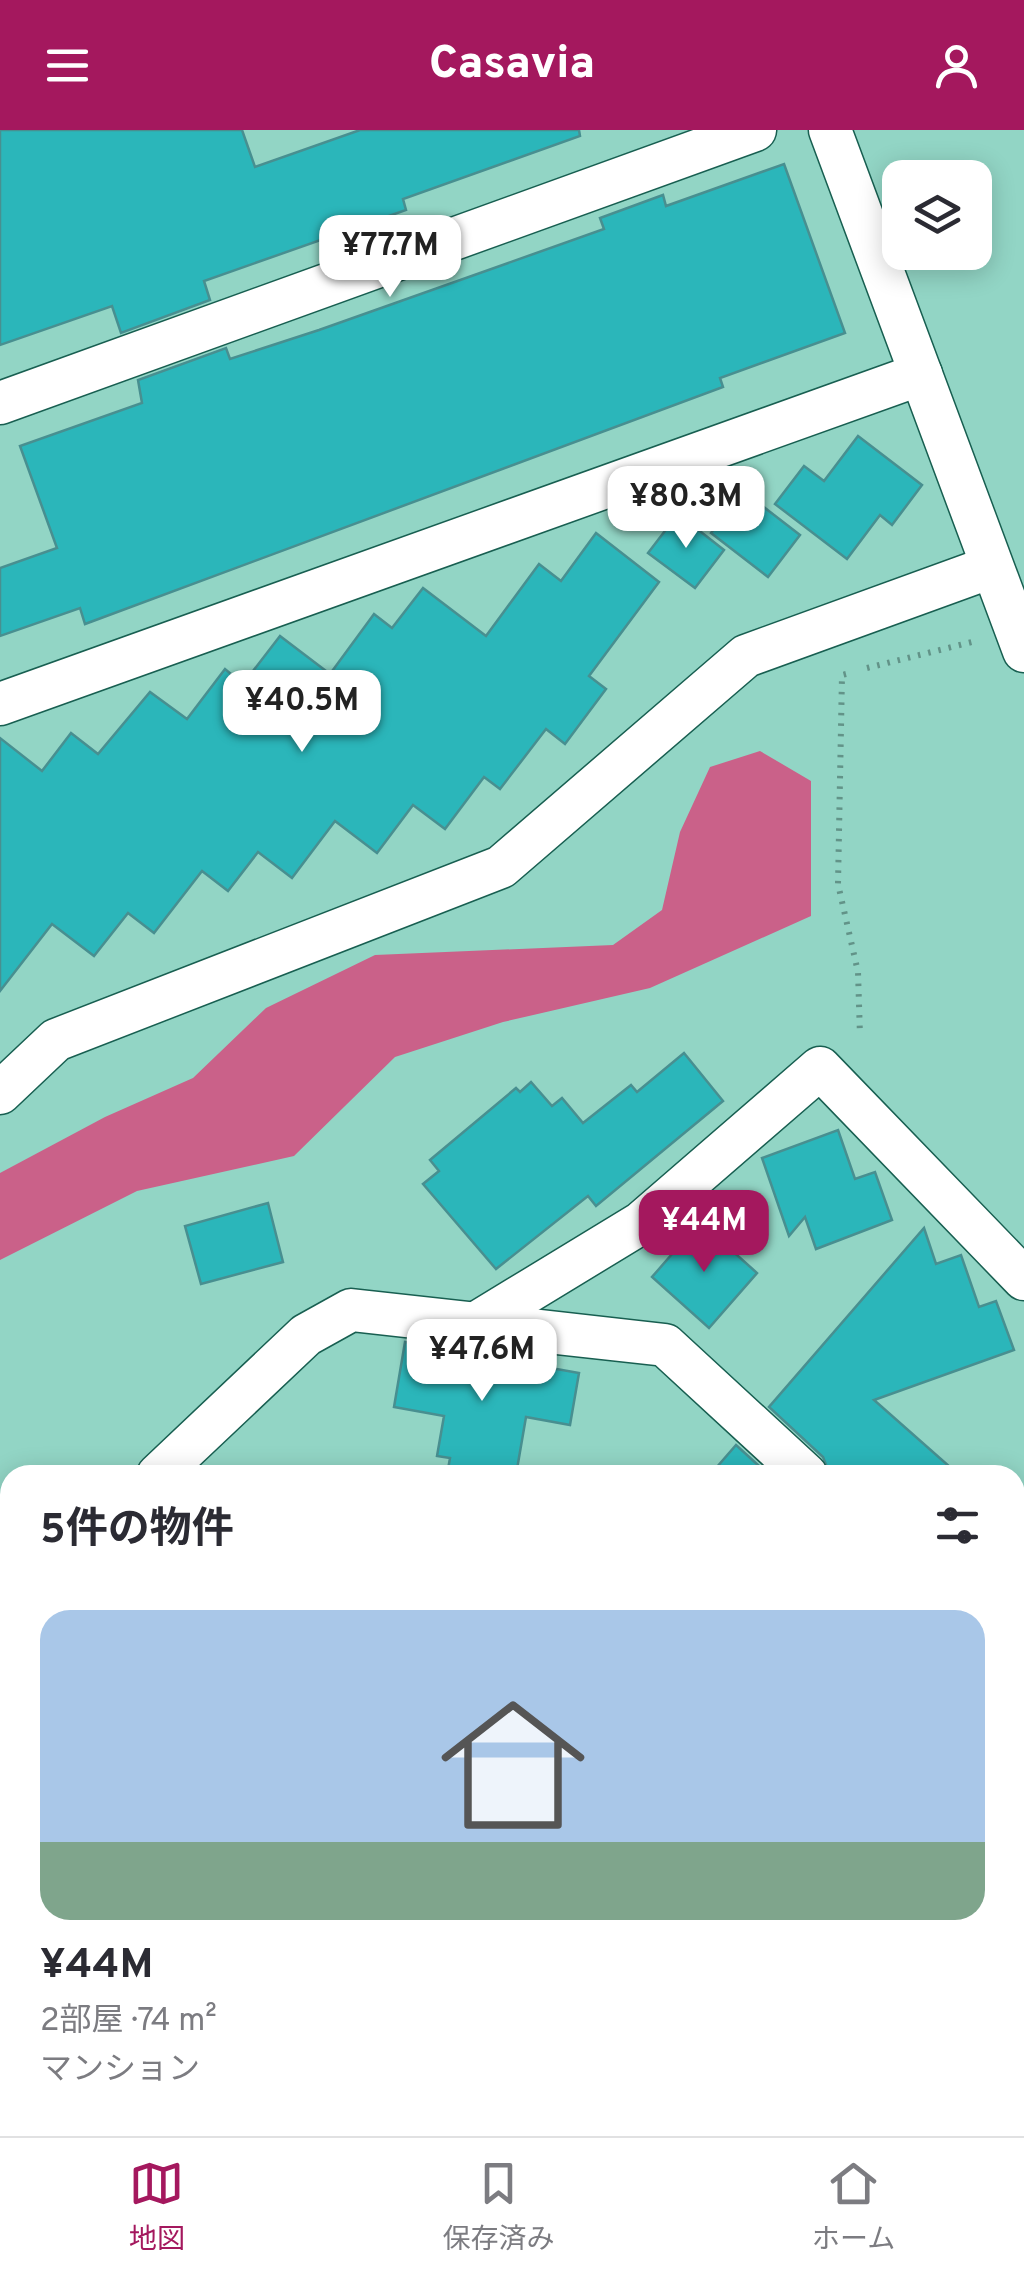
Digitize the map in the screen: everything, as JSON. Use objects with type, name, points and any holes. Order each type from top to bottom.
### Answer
[{"type":"street","points":[[0,403],[755,130]]},
{"type":"street","points":[[830,130],[991,567],[1007,644]]},
{"type":"street","points":[[0,704],[920,374]]},
{"type":"street","points":[[0,1094],[56,1040],[500,867],[746,656],[991,567]]},
{"type":"street","points":[[475,1324],[641,1223],[820,1068],[1024,1278]]},
{"type":"street","points":[[169,1465],[306,1335],[351,1310],[665,1345],[795,1465]]},
{"type":"path","points":[[860,1040],[858,972],[838,884],[842,675],[1007,644]]},
{"type":"shaded area","points":[[760,751],[811,781],[811,916],[650,988],[503,1022],[395,1057],[294,1156],[137,1191],[0,1260],[0,1173],[105,1117],[193,1078],[266,1008],[375,955],[613,945],[662,910],[680,832],[710,767]]},
{"type":"building","points":[[0,130],[242,130],[255,167],[360,130],[579,130],[580,136],[403,199],[406,210],[204,281],[210,300],[121,333],[112,306],[0,345]]},
{"type":"building","points":[[784,164],[845,333],[720,378],[723,387],[85,624],[80,608],[0,636],[0,568],[57,548],[20,446],[142,403],[138,380],[226,348],[230,359],[319,330],[604,229],[600,218],[663,195],[666,206]]},
{"type":"building","points":[[858,436],[922,485],[892,525],[880,515],[847,559],[775,504],[804,466],[824,481]]},
{"type":"building","points":[[743,491],[800,535],[768,577],[711,533]]},
{"type":"building","points":[[678,514],[724,550],[695,588],[648,553]]},
{"type":"building","points":[[596,533],[659,582],[589,676],[606,689],[565,744],[546,729],[500,789],[484,777],[445,829],[413,805],[377,853],[335,821],[292,878],[258,852],[228,891],[202,871],[154,933],[128,913],[94,956],[52,924],[0,991],[0,738],[42,771],[71,733],[98,754],[150,692],[187,719],[225,669],[243,684],[280,636],[330,674],[374,614],[392,628],[423,588],[486,636],[539,564],[561,581]]},
{"type":"building","points":[[684,1053],[723,1101],[596,1206],[588,1196],[496,1269],[423,1184],[439,1171],[430,1160],[516,1088],[520,1092],[531,1082],[552,1106],[562,1098],[583,1123],[631,1085],[637,1092]]},
{"type":"building","points":[[838,1130],[855,1179],[875,1172],[892,1220],[816,1249],[805,1217],[789,1236],[762,1158]]},
{"type":"building","points":[[268,1203],[283,1262],[201,1284],[185,1226]]},
{"type":"building","points":[[700,1222],[757,1273],[709,1328],[652,1277]]},
{"type":"building","points":[[924,1228],[936,1264],[961,1255],[979,1307],[996,1301],[1014,1350],[874,1400],[948,1465],[826,1465],[823,1457],[769,1407]]},
{"type":"building","points":[[405,1342],[579,1373],[570,1425],[526,1417],[518,1465],[449,1465],[450,1458],[437,1456],[444,1416],[394,1407]]},
{"type":"building","points":[[736,1445],[758,1465],[719,1465]]}]
